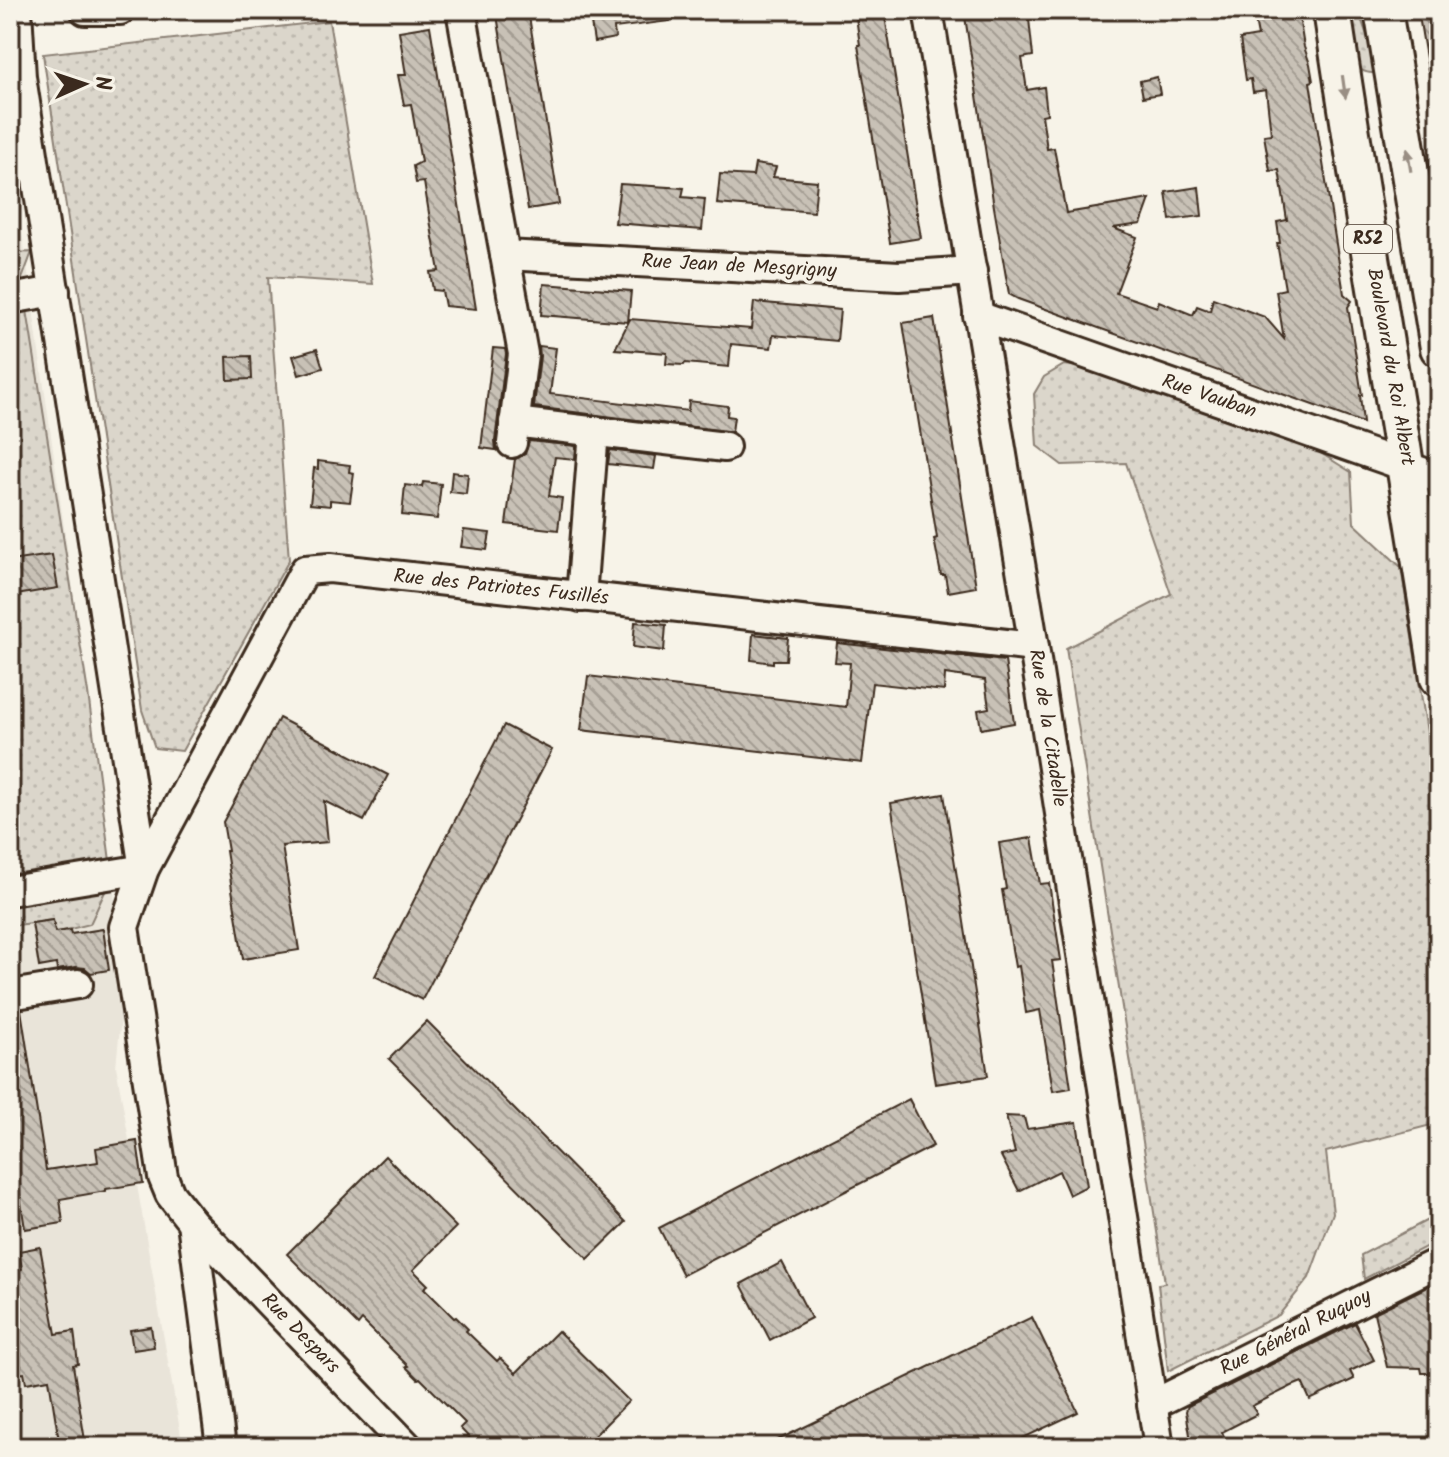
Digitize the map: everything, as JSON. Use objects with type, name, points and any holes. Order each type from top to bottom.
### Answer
[{"type":"main road","name":"Boulevard du Roi Albert","points":[[1332,10],[1352,143],[1423,472],[1439,678]]},
{"type":"main road","name":"R52","points":[[1383,10],[1439,348]]},
{"type":"street","name":"Rue des Patriotes Fusillés","points":[[17,10],[21,77],[144,869]]},
{"type":"street","points":[[85,10],[120,10]]},
{"type":"street","points":[[461,10],[523,354],[513,432],[594,431],[725,447]]},
{"type":"street","name":"Rue de la Citadelle","points":[[928,10],[1034,647],[1159,1447]]},
{"type":"street","name":"Rue Jean de Mesgrigny","points":[[505,255],[899,276],[972,271]]},
{"type":"street","points":[[10,299],[55,291]]},
{"type":"street","name":"Rue Vauban","points":[[978,316],[1423,472]]},
{"type":"street","points":[[581,597],[594,431]]},
{"type":"street","name":"Rue des Patriotes Fusillés","points":[[192,1222],[170,1194],[163,1177],[124,927],[144,869],[305,570],[330,568],[1034,647]]},
{"type":"street","points":[[10,891],[144,869]]},
{"type":"street","points":[[10,995],[78,984]]},
{"type":"street","points":[[192,1222],[221,1447]]},
{"type":"street","name":"Rue Despars","points":[[192,1222],[408,1447]]},
{"type":"street","name":"Rue Général Ruquoy","points":[[1152,1405],[1439,1262]]},
{"type":"shaded area","points":[[1347,10],[1358,10],[1380,72],[1367,72],[1356,66]]},
{"type":"shaded area","points":[[329,21],[373,284],[268,277],[289,560],[182,751],[155,748],[142,710],[43,54]]},
{"type":"shaded area","points":[[10,147],[100,781],[125,981],[116,1066],[183,1447],[10,1447]]},
{"type":"shaded area","points":[[10,234],[13,253],[32,252],[19,287],[10,288]]},
{"type":"shaded area","points":[[27,310],[88,693],[110,861],[10,878],[10,313]]},
{"type":"shaded area","points":[[1064,365],[1092,368],[1314,449],[1351,472],[1354,523],[1401,567],[1439,808],[1439,1123],[1326,1152],[1333,1213],[1309,1278],[1279,1315],[1168,1371],[1158,1284],[1165,1283],[1066,648],[1171,594],[1126,463],[1062,465],[1037,446],[1034,394],[1044,377]]},
{"type":"shaded area","points":[[108,885],[90,924],[55,933],[53,920],[10,926],[10,899]]},
{"type":"shaded area","points":[[1439,1214],[1439,1240],[1364,1279],[1361,1255]]},
{"type":"building","points":[[528,10],[559,204],[528,209],[497,15]]},
{"type":"building","points":[[589,10],[669,10],[670,21],[614,28],[615,38],[594,42]]},
{"type":"building","points":[[855,10],[884,10],[921,238],[890,243]]},
{"type":"building","points":[[964,10],[1028,10],[1033,56],[1022,58],[1027,90],[1044,87],[1047,114],[1042,115],[1047,149],[1054,148],[1066,213],[1150,199],[1141,224],[1113,228],[1137,237],[1116,293],[1157,307],[1159,301],[1193,315],[1197,306],[1210,311],[1213,298],[1265,317],[1284,339],[1276,291],[1285,289],[1277,243],[1280,243],[1277,222],[1287,220],[1279,170],[1270,171],[1264,135],[1271,134],[1266,90],[1253,92],[1251,79],[1246,80],[1240,39],[1258,36],[1253,10],[1298,10],[1313,81],[1310,82],[1344,294],[1352,301],[1348,307],[1362,395],[1363,423],[1009,294]]},
{"type":"building","points":[[1418,10],[1439,10],[1439,69],[1428,70]]},
{"type":"building","points":[[430,26],[476,309],[445,306],[442,291],[433,290],[430,272],[439,271],[424,182],[416,183],[413,166],[421,162],[411,104],[404,105],[398,75],[406,75],[399,31]]},
{"type":"building","points":[[1157,77],[1160,94],[1143,97],[1140,81]]},
{"type":"building","points":[[755,164],[776,167],[773,177],[817,181],[814,212],[717,204],[720,174],[753,176]]},
{"type":"building","points":[[620,184],[684,188],[682,197],[705,199],[702,230],[615,223]]},
{"type":"building","points":[[1199,187],[1202,216],[1170,220],[1166,192]]},
{"type":"building","points":[[544,284],[631,291],[628,322],[541,315]]},
{"type":"building","points":[[754,302],[840,310],[837,341],[773,335],[771,348],[731,344],[729,367],[666,364],[667,353],[615,349],[630,319],[751,329]]},
{"type":"building","points":[[934,318],[976,587],[948,592],[945,575],[941,575],[934,539],[937,538],[903,323]]},
{"type":"building","points":[[539,346],[556,348],[550,394],[688,411],[689,401],[728,406],[727,416],[734,417],[732,432],[534,407]]},
{"type":"building","points":[[493,348],[505,349],[506,354],[496,450],[481,448]]},
{"type":"building","points":[[317,349],[323,368],[299,375],[293,356]]},
{"type":"building","points":[[251,356],[252,379],[228,380],[227,357]]},
{"type":"building","points":[[529,441],[576,446],[575,459],[555,457],[549,496],[562,498],[558,530],[506,524],[515,459],[525,454]]},
{"type":"building","points":[[610,450],[656,456],[654,469],[608,464]]},
{"type":"building","points":[[318,461],[350,465],[349,472],[354,473],[350,502],[330,500],[330,506],[310,504],[314,468],[318,469]]},
{"type":"building","points":[[452,472],[468,474],[466,494],[450,492]]},
{"type":"building","points":[[423,482],[441,484],[437,519],[402,515],[405,485],[422,487]]},
{"type":"building","points":[[464,530],[490,533],[487,550],[461,547]]},
{"type":"building","points":[[52,555],[58,588],[10,596],[10,561]]},
{"type":"building","points":[[635,622],[666,625],[664,651],[633,647]]},
{"type":"building","points":[[753,634],[788,638],[786,660],[773,660],[773,663],[751,660]]},
{"type":"building","points":[[837,643],[1005,661],[1014,723],[981,729],[978,710],[989,708],[985,680],[945,674],[944,691],[872,683],[862,763],[581,730],[588,676],[846,707],[850,663],[835,662]]},
{"type":"building","points":[[279,718],[388,775],[364,821],[324,801],[328,842],[282,846],[299,950],[243,959],[223,822]]},
{"type":"building","points":[[504,725],[552,750],[422,1000],[375,976]]},
{"type":"building","points":[[944,794],[988,1076],[935,1084],[891,803]]},
{"type":"building","points":[[1032,838],[1040,884],[1049,883],[1061,960],[1052,961],[1071,1088],[1053,1091],[1040,1010],[1026,1013],[1002,890],[1006,889],[999,843]]},
{"type":"building","points":[[53,920],[55,932],[70,930],[71,934],[103,929],[109,970],[91,973],[85,968],[76,967],[57,970],[56,964],[39,967],[32,923]]},
{"type":"building","points":[[21,1010],[46,1170],[98,1162],[96,1148],[137,1141],[143,1183],[60,1199],[63,1223],[25,1229],[19,1190],[10,1189],[10,1012]]},
{"type":"building","points":[[427,1021],[626,1222],[588,1259],[389,1059]]},
{"type":"building","points":[[909,1099],[933,1146],[683,1275],[659,1228]]},
{"type":"building","points":[[1006,1116],[1024,1117],[1027,1129],[1077,1122],[1087,1186],[1069,1195],[1059,1171],[1019,1191],[1001,1156],[1015,1153]]},
{"type":"building","points":[[385,1156],[456,1227],[413,1270],[428,1285],[424,1288],[468,1329],[466,1331],[497,1361],[500,1358],[516,1373],[558,1331],[629,1401],[583,1447],[478,1447],[460,1428],[465,1423],[362,1320],[358,1325],[287,1254]]},
{"type":"building","points":[[40,1247],[56,1334],[74,1331],[78,1364],[73,1365],[86,1447],[60,1447],[49,1379],[26,1383],[24,1373],[10,1375],[10,1341],[19,1340],[10,1271],[22,1269],[19,1251]]},
{"type":"building","points":[[782,1262],[811,1318],[770,1340],[741,1284]]},
{"type":"building","points":[[1439,1281],[1439,1373],[1422,1373],[1421,1368],[1387,1367],[1374,1313]]},
{"type":"building","points":[[1032,1317],[1078,1412],[1004,1447],[763,1447]]},
{"type":"building","points":[[1355,1323],[1374,1360],[1350,1371],[1354,1379],[1310,1400],[1302,1382],[1292,1386],[1252,1406],[1257,1414],[1222,1432],[1227,1443],[1223,1447],[1192,1447],[1186,1411],[1188,1406]]},
{"type":"building","points":[[151,1327],[154,1347],[133,1350],[130,1330]]}]
